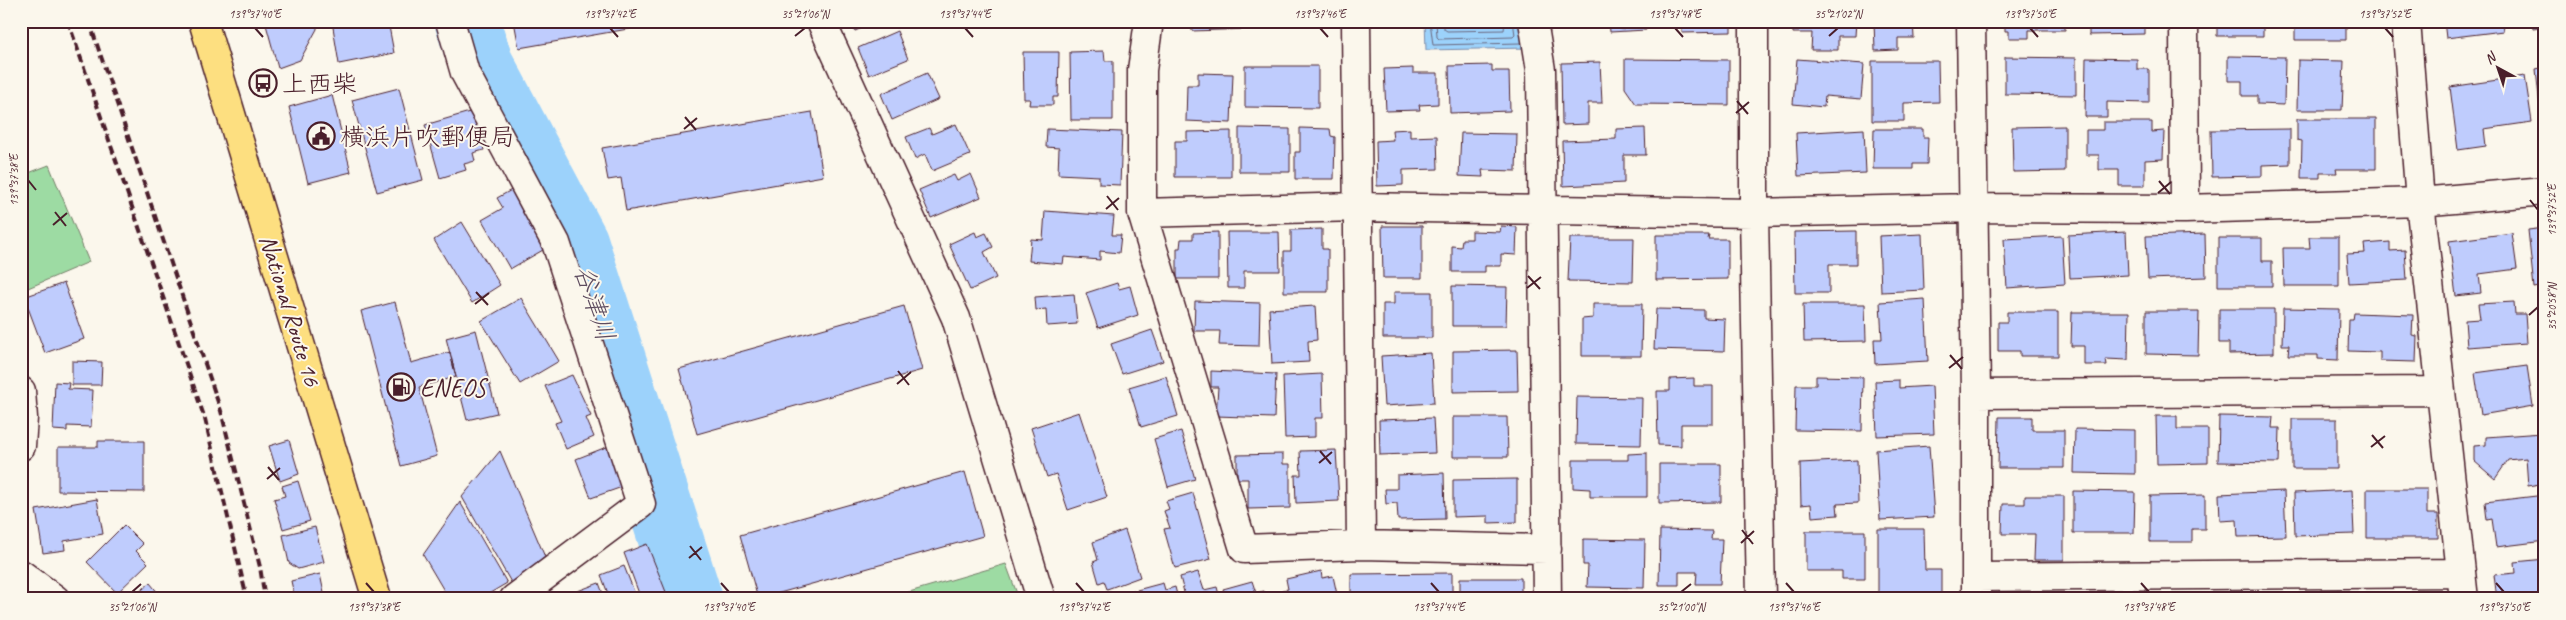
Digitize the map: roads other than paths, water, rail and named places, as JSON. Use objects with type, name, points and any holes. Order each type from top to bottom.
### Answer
[{"type":"highway","name":"National Route 16","points":[[203,21],[377,599]]},
{"type":"street","points":[[450,21],[465,74],[556,243],[641,504],[514,599]]},
{"type":"street","points":[[821,21],[956,318],[1041,599]]},
{"type":"street","points":[[1150,21],[1142,70],[1142,213],[1244,549],[1361,545],[1548,549]]},
{"type":"street","points":[[1356,21],[1361,545]]},
{"type":"street","points":[[1533,21],[1541,70],[1548,549],[1547,599]]},
{"type":"street","points":[[1754,21],[1754,213],[1761,599]]},
{"type":"street","points":[[1972,21],[1976,588],[2462,586],[2420,202],[2406,21]]},
{"type":"street","points":[[2184,21],[2185,209]]},
{"type":"street","points":[[1142,213],[1357,207],[1754,213],[1972,208],[2185,209],[2420,202],[2545,191]]},
{"type":"street","points":[[21,391],[24,418],[21,446]]},
{"type":"street","points":[[1976,394],[2440,391]]},
{"type":"street","points":[[21,574],[55,599]]},
{"type":"water","points":[[1425,21],[1523,21],[1529,48],[1426,50]]},
{"type":"waterway","name":"谷津川","points":[[467,21],[481,64],[576,243],[690,599]]},
{"type":"railway","points":[[68,21],[205,419],[247,599]]},
{"type":"railway","points":[[89,21],[221,411],[260,567],[265,599]]},
{"type":"place","name":"上西柴","points":[[263,83]]},
{"type":"place","name":"横浜片吹郵便局","points":[[321,136]]},
{"type":"place","name":"ENEOS","points":[[401,387]]}]
